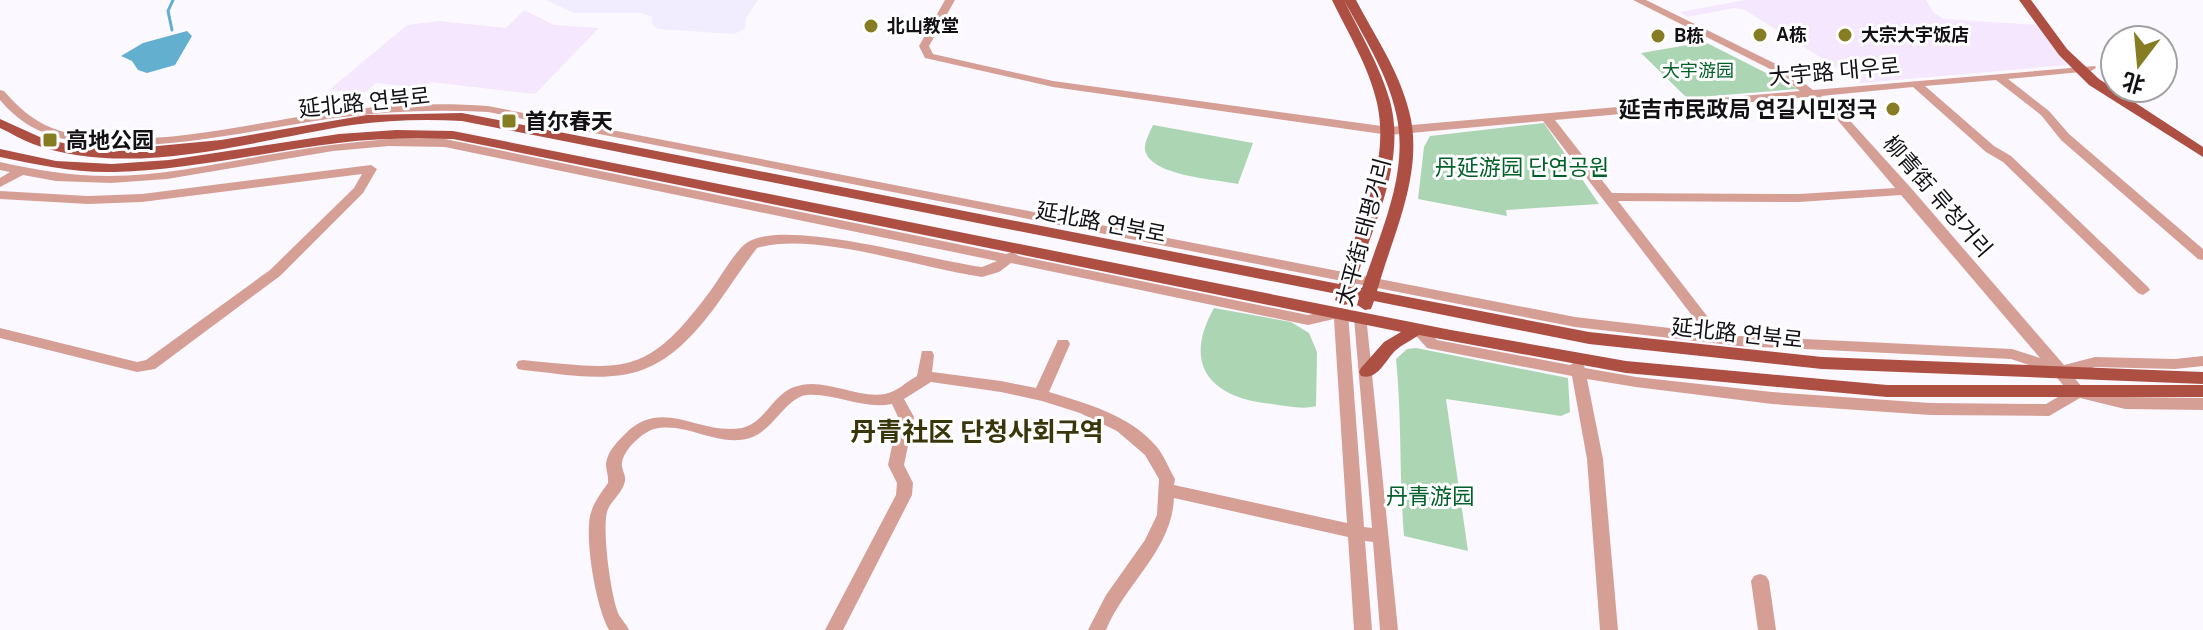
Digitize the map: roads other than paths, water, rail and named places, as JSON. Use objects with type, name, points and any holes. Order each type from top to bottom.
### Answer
[{"type":"main road","name":"太平街 태평거리","points":[[1338,0],[1379,85],[1389,131],[1387,168],[1347,286],[1341,313]]},
{"type":"main road","name":"太平街 태평거리","points":[[1350,0],[1392,82],[1406,131],[1401,183],[1361,318]]},
{"type":"main road","points":[[2025,0],[2109,94],[2203,153]]},
{"type":"main road","points":[[2036,0],[2085,69],[2099,78]]},
{"type":"main road","points":[[2140,104],[2203,145]]},
{"type":"main road","name":"延北路 연북로","points":[[0,123],[28,138],[60,146],[136,152],[194,147],[382,118],[475,119],[1368,290],[1553,332],[1714,354],[1869,366],[2198,375]]},
{"type":"main road","name":"延北路 연북로","points":[[0,153],[33,163],[79,168],[159,165],[354,134],[424,132],[502,144],[1341,313],[1576,365],[1626,367],[1812,386],[1970,394],[2203,391]]},
{"type":"main road","points":[[1367,372],[1390,346],[1417,329]]},
{"type":"street","name":"大宇路 대우로","points":[[950,0],[926,39],[925,50],[929,56],[1053,84],[1389,131],[2085,69]]},
{"type":"street","name":"柳青街 류청거리","points":[[1638,0],[1780,70],[1813,93],[1859,134],[2078,392]]},
{"type":"street","points":[[2000,78],[2045,113],[2065,137],[2203,256]]},
{"type":"street","points":[[1916,84],[1990,149],[2007,159],[2143,290]]},
{"type":"street","points":[[0,93],[18,114],[37,127],[60,135],[102,140],[184,137],[402,107],[488,109],[1347,286]]},
{"type":"street","points":[[1548,119],[1702,319]]},
{"type":"street","points":[[0,166],[19,172],[73,179],[133,178],[368,143],[445,143],[1308,320],[1341,313]]},
{"type":"street","points":[[0,183],[33,163]]},
{"type":"street","points":[[0,195],[88,200],[142,198],[371,169],[359,190],[275,273],[150,365],[137,367],[0,333]]},
{"type":"street","points":[[1609,197],[1799,198],[1907,191]]},
{"type":"street","points":[[523,365],[595,370],[635,367],[652,361],[677,340],[752,245],[768,239],[808,240],[982,272],[994,269],[1022,249]]},
{"type":"street","name":"太平街 태평거리","points":[[1341,313],[1363,630]]},
{"type":"street","name":"太平街 태평거리","points":[[1361,318],[1389,630]]},
{"type":"street","points":[[1040,395],[1063,344]]},
{"type":"street","points":[[924,378],[927,355]]},
{"type":"street","points":[[2063,371],[2095,362],[2175,364],[2203,361]]},
{"type":"street","points":[[1576,365],[1595,459],[1609,630]]},
{"type":"street","points":[[620,630],[610,613],[597,537],[598,516],[617,479],[614,461],[636,431],[650,423],[670,421],[724,434],[741,434],[768,422],[791,395],[807,390],[860,400],[896,398],[924,378],[969,381],[1040,395],[1090,410],[1120,423],[1151,452],[1171,491],[1160,531],[1110,602],[1097,630]]},
{"type":"street","points":[[2078,392],[2125,403],[2203,404]]},
{"type":"street","points":[[834,630],[904,495],[905,483],[896,465],[906,417],[896,398]]},
{"type":"street","points":[[1171,491],[1380,537]]},
{"type":"street","points":[[1760,581],[1767,630]]},
{"type":"water","points":[[187,31],[192,36],[175,65],[147,73],[138,70],[132,61],[121,56],[143,43]]},
{"type":"waterway","points":[[172,30],[168,11],[173,0]]},
{"type":"place","name":"北山教堂","points":[[871,26]]},
{"type":"place","name":"A栋","points":[[1760,35]]},
{"type":"place","name":"大宗大宇饭店","points":[[1845,35]]},
{"type":"place","name":"B栋","points":[[1658,36]]},
{"type":"place","name":"延吉市民政局 연길시민정국","points":[[1893,109]]},
{"type":"place","name":"首尔春天","points":[[509,121]]},
{"type":"place","name":"高地公园","points":[[50,140]]},
{"type":"district","name":"丹青社区 단청사회구역","points":[[977,432]]},
{"type":"park label","name":"大宇游园","points":[[1698,71]]},
{"type":"park label","name":"丹延游园 단연공원","points":[[1522,167]]},
{"type":"park label","name":"丹青游园","points":[[1430,496]]}]
